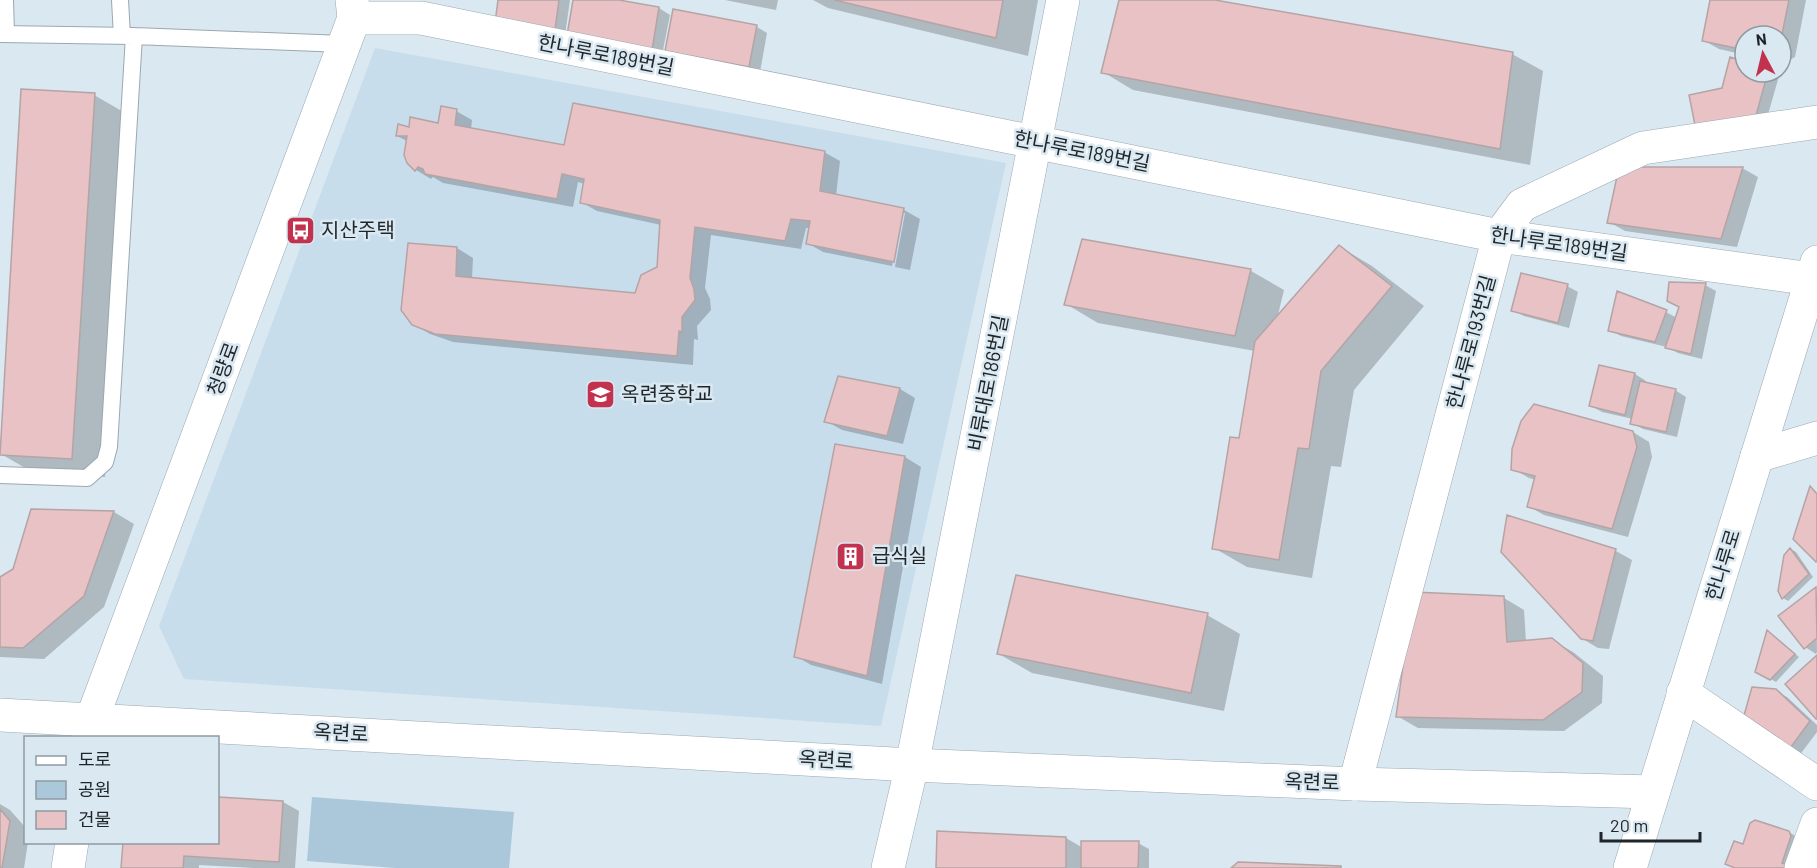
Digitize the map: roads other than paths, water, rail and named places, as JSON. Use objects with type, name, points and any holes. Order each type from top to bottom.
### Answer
[{"type":"street","points":[[421,18],[456,0]]},
{"type":"street","name":"비류대로186번길","points":[[888,868],[912,765],[1063,0]]},
{"type":"street","name":"한나루로189번길","points":[[350,21],[421,18],[1499,236],[1814,270]]},
{"type":"street","name":"청량로","points":[[90,728],[350,21]]},
{"type":"street","name":"한나루로193번길","points":[[1354,784],[1499,236],[1522,205],[1643,148],[1817,122]]},
{"type":"street","name":"한나루로","points":[[1630,868],[1814,270]]},
{"type":"street","points":[[1757,456],[1817,438]]},
{"type":"street","points":[[1683,693],[1817,784]]},
{"type":"street","name":"옥련로","points":[[0,715],[90,728],[1354,784],[1653,792]]},
{"type":"street","points":[[1801,868],[1817,824]]},
{"type":"street","points":[[68,868],[72,844]]},
{"type":"lane","points":[[5,0],[3,34],[128,36],[350,21]]},
{"type":"lane","points":[[0,475],[87,478],[105,462],[109,447],[128,36],[120,0]]},
{"type":"place","name":"지산주택","points":[[300,230]]},
{"type":"place","name":"옥련중학교","points":[[600,394]]},
{"type":"place","name":"급식실","points":[[851,556]]}]
